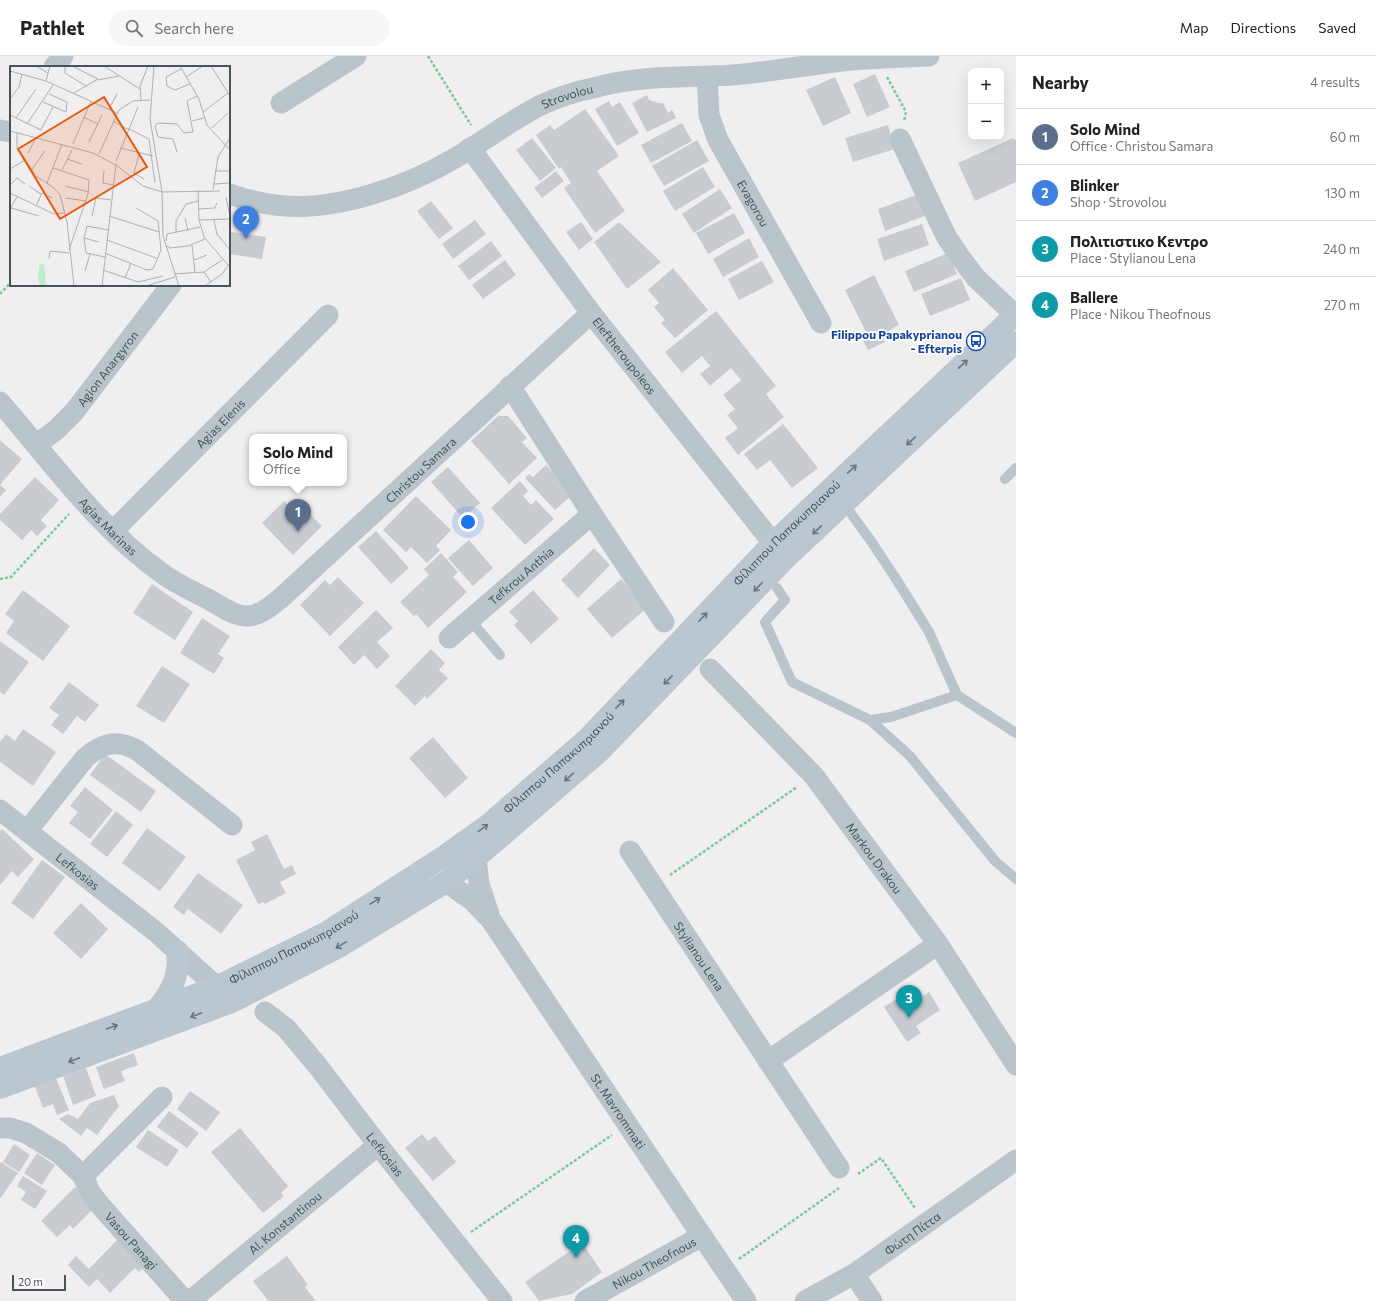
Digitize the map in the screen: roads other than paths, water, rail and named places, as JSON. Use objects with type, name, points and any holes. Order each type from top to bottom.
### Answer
[{"type":"main road","name":"Φίλιππου Παπακυπριανού","points":[[0,1068],[224,983],[327,932],[446,855],[488,825],[587,739],[779,551],[1015,314]]},
{"type":"main road","name":"Φίλιππου Παπακυπριανού","points":[[0,1088],[241,997],[337,948],[446,882],[476,858],[598,752],[779,551],[844,504],[1016,342]]},
{"type":"main road","points":[[156,1010],[165,999],[176,978],[178,967],[177,951]]},
{"type":"street","points":[[55,66],[63,56]]},
{"type":"street","points":[[281,103],[356,56]]},
{"type":"street","name":"Strovolou","points":[[230,194],[262,203],[286,206],[307,206],[339,202],[360,197],[390,188],[424,174],[476,145],[542,105],[598,86],[625,81],[734,75],[851,58],[878,59],[929,56]]},
{"type":"street","name":"Evagorou","points":[[707,76],[708,115],[718,140],[821,323]]},
{"type":"street","points":[[0,130],[10,132]]},
{"type":"street","points":[[900,139],[946,236],[976,278],[1015,314]]},
{"type":"street","name":"Eleftheroupoleos","points":[[476,145],[591,313],[779,551]]},
{"type":"street","name":"Agion Anargyron","points":[[37,444],[70,417],[170,286]]},
{"type":"street","name":"Christou Samara","points":[[244,616],[251,616],[262,612],[281,598],[591,313]]},
{"type":"street","name":"Agias Elenis","points":[[113,531],[328,315]]},
{"type":"street","points":[[510,386],[592,514],[664,622]]},
{"type":"street","name":"Agias Marinas","points":[[0,402],[83,499],[113,531],[136,552],[164,575],[229,610],[244,616]]},
{"type":"street","name":"Tefkrou Anthia","points":[[449,638],[592,514]]},
{"type":"street","name":"Markou Drakou","points":[[710,669],[814,776],[938,944],[1016,1065]]},
{"type":"street","points":[[28,831],[85,758],[93,750],[110,743],[129,745],[137,750],[232,825]]},
{"type":"street","name":"Lefkosias","points":[[0,810],[156,932],[177,951],[224,983],[241,997]]},
{"type":"street","name":"Stylianou Lena","points":[[630,851],[844,1177]]},
{"type":"street","name":"St. Mavrommati","points":[[476,858],[479,884],[491,920]]},
{"type":"street","name":"St. Mavrommati","points":[[446,882],[472,900],[491,920],[746,1301]]},
{"type":"street","name":"Lefkosias","points":[[156,932],[205,960],[224,983]]},
{"type":"street","points":[[768,1061],[938,944]]},
{"type":"street","name":"Lefkosias","points":[[265,1012],[286,1028],[313,1059],[378,1145],[502,1301]]},
{"type":"street","points":[[83,1176],[162,1097]]},
{"type":"street","name":"Vasou Panagi","points":[[0,1128],[10,1128],[26,1133],[59,1153],[83,1176],[90,1192],[99,1204],[184,1301]]},
{"type":"street","name":"Al. Konstantinou","points":[[190,1301],[378,1145]]},
{"type":"street","name":"Φώτη Πίττα","points":[[804,1301],[854,1274],[1016,1160]]},
{"type":"street","name":"Nikou Theofnous","points":[[585,1301],[702,1236]]},
{"type":"street","points":[[854,1274],[872,1301]]},
{"type":"lane","points":[[1005,479],[1016,468]]},
{"type":"lane","points":[[844,504],[871,541],[929,632],[957,695],[1016,733]]},
{"type":"lane","points":[[777,588],[785,600],[765,622],[792,682],[870,720],[910,756],[995,861],[1016,879]]},
{"type":"lane","points":[[470,620],[500,655]]},
{"type":"lane","points":[[870,720],[891,717],[957,695]]},
{"type":"place","name":"Blinker","points":[[246,239]]},
{"type":"place","name":"Filippou Papakyprianou - Efterpis","points":[[976,341]]},
{"type":"place","name":"Solo Mind","points":[[298,532]]},
{"type":"place","name":"Πολιτιστικο Κεντρο","points":[[909,1018]]},
{"type":"place","name":"Ballere","points":[[576,1258]]}]
